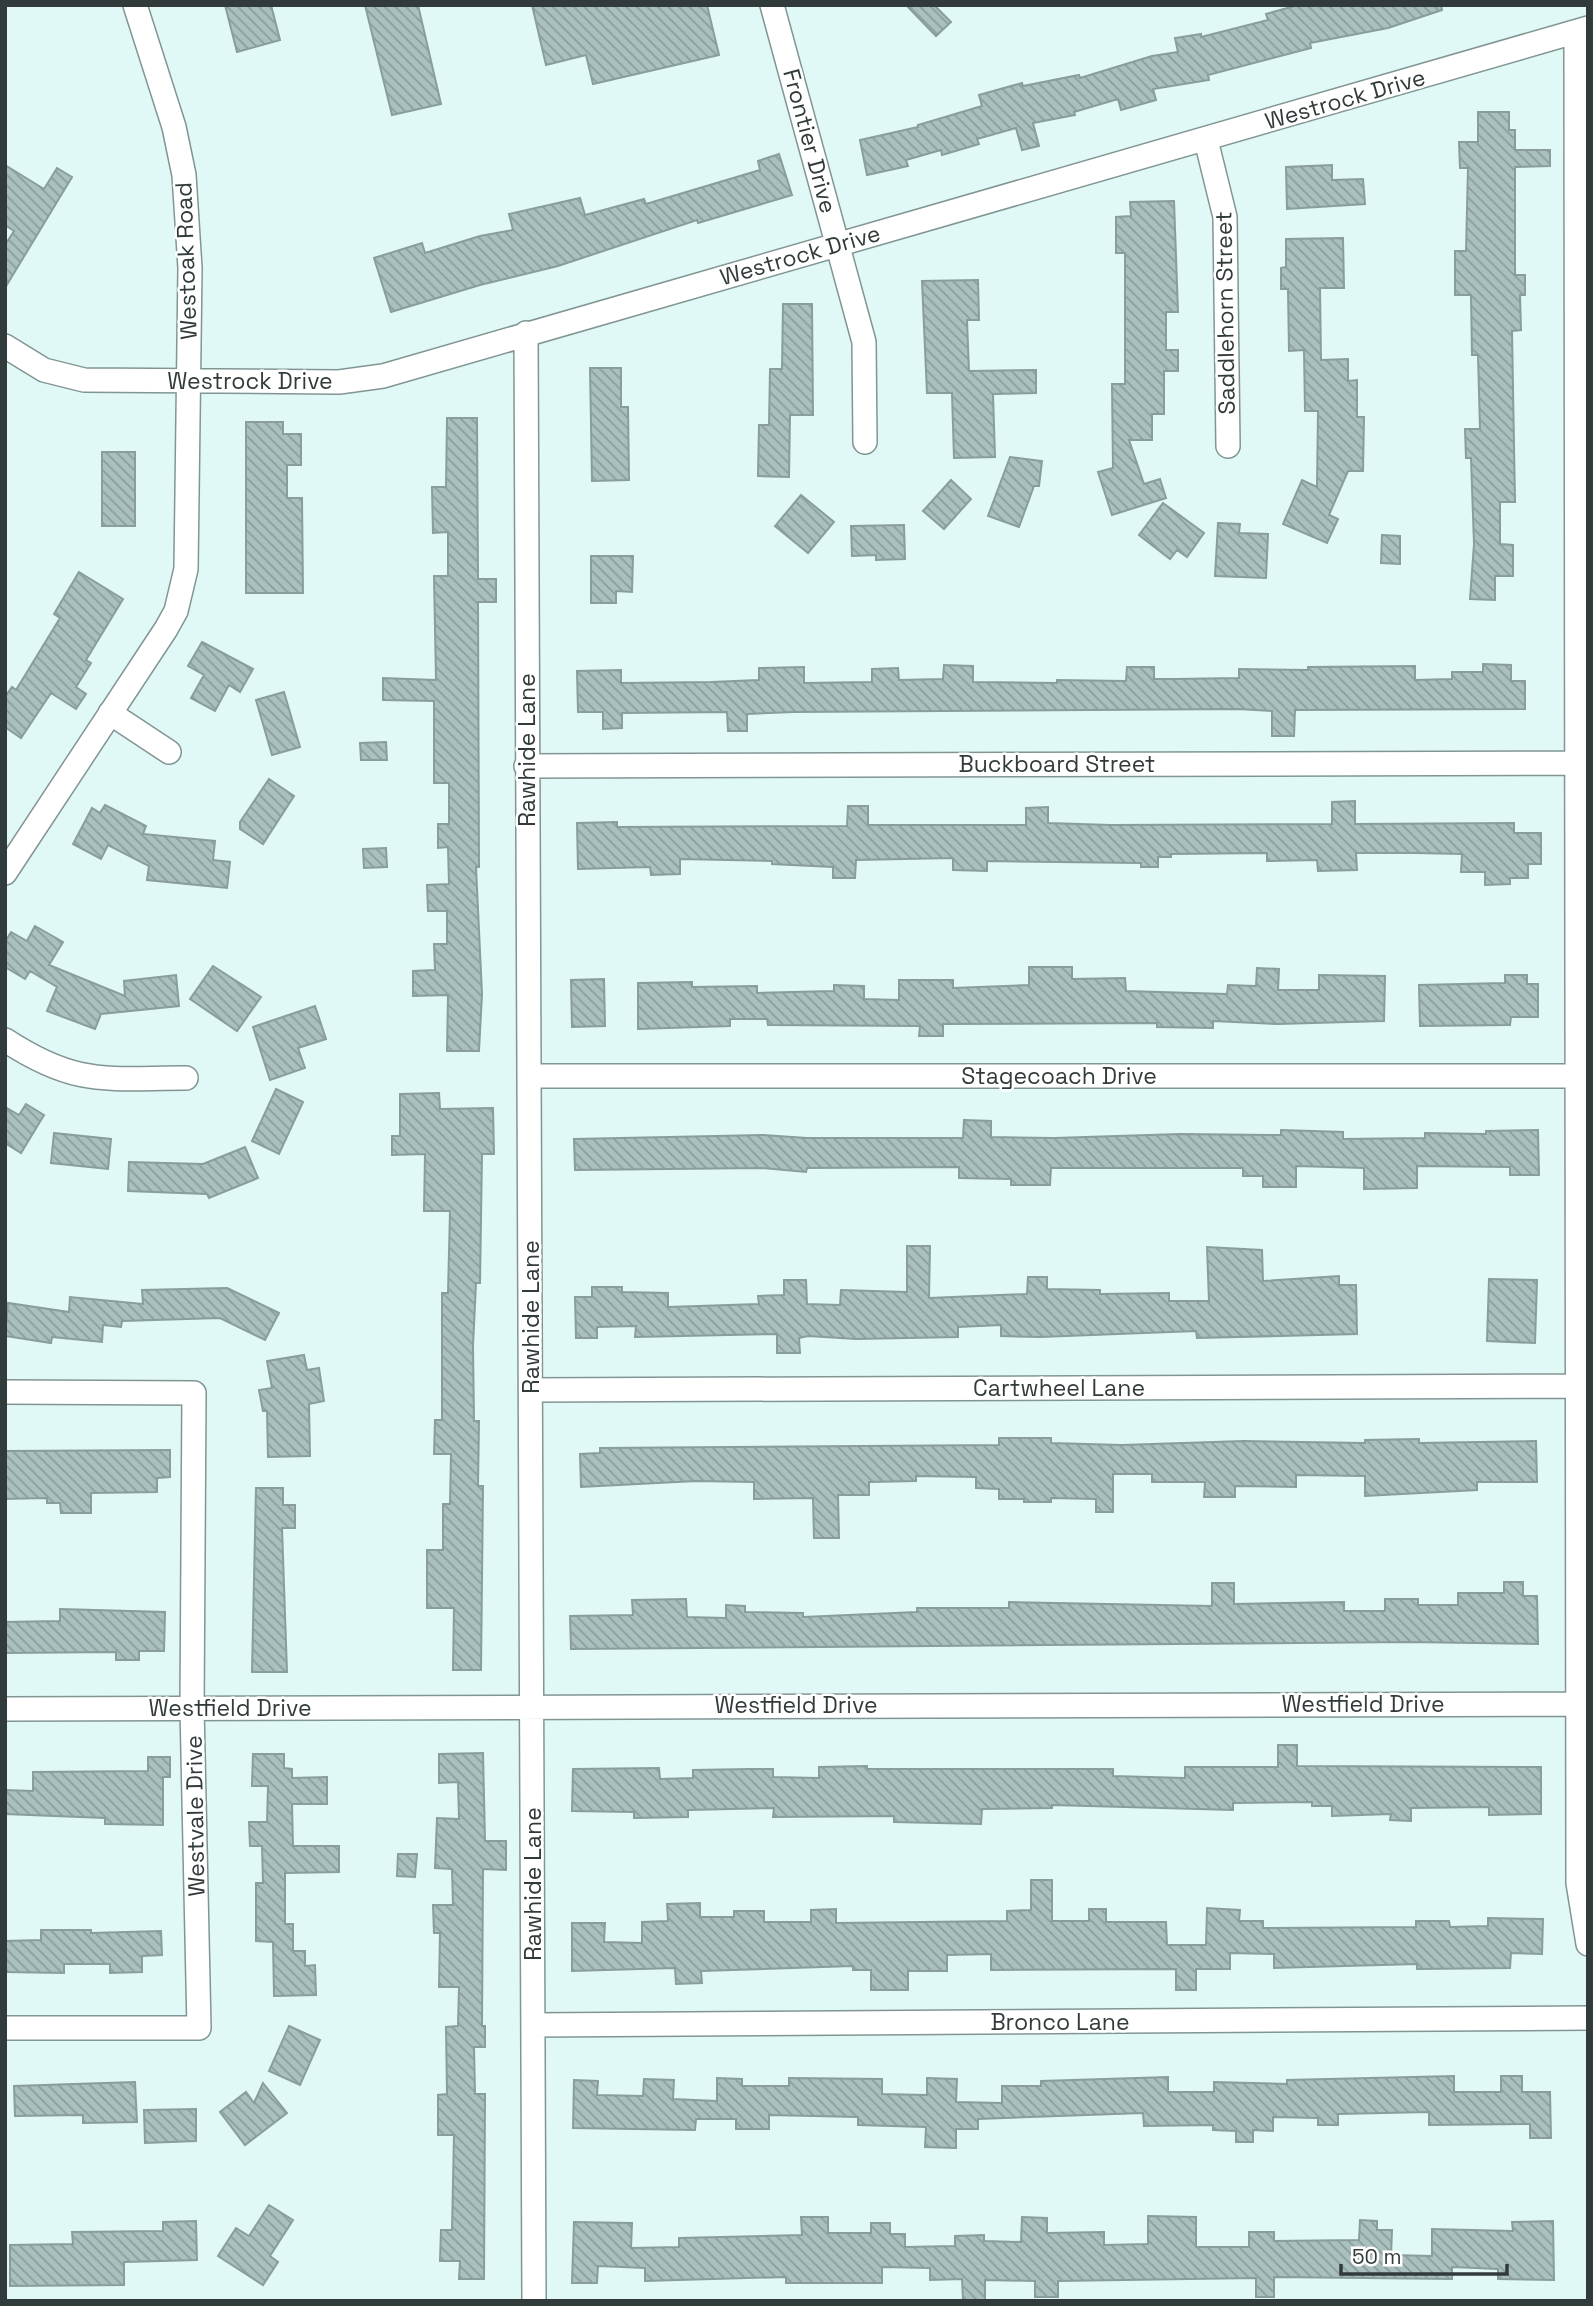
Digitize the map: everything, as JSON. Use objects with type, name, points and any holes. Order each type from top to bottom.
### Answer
[{"type":"street","name":"Westoak Road","points":[[5,873],[166,629],[181,593],[188,539],[190,268],[184,175],[174,127],[135,5]]},
{"type":"street","name":"Frontier Drive","points":[[772,5],[864,342],[865,442]]},
{"type":"street","name":"Westrock Drive","points":[[5,346],[44,370],[64,376],[105,381],[339,383],[383,376],[1582,30]]},
{"type":"street","points":[[1582,30],[1584,1386],[1583,1704],[1578,1883],[1588,1944]]},
{"type":"street","name":"Saddlehorn Street","points":[[1206,140],[1226,217],[1228,446]]},
{"type":"street","name":"Rawhide Lane","points":[[526,333],[526,766],[534,1706],[534,2301]]},
{"type":"street","points":[[110,713],[169,752]]},
{"type":"street","name":"Buckboard Street","points":[[526,766],[1581,763]]},
{"type":"street","points":[[5,1040],[56,1069],[87,1078],[187,1077]]},
{"type":"street","name":"Stagecoach Drive","points":[[530,1076],[1583,1076]]},
{"type":"street","name":"Cartwheel Lane","points":[[531,1390],[1584,1386]]},
{"type":"street","name":"Westvale Drive","points":[[5,1392],[194,1393],[192,1708],[200,2028],[5,2028]]},
{"type":"street","name":"Westfield Drive","points":[[5,1709],[1583,1704]]},
{"type":"street","name":"Bronco Lane","points":[[533,2025],[1588,2018]]},
{"type":"building","points":[[225,5],[271,5],[280,40],[237,52]]},
{"type":"building","points":[[365,5],[418,5],[441,104],[392,115]]},
{"type":"building","points":[[532,5],[707,5],[719,55],[593,84],[586,55],[546,65]]},
{"type":"building","points":[[906,5],[934,5],[951,22],[936,36]]},
{"type":"building","points":[[1298,5],[1441,5],[1442,10],[1388,28],[1310,43],[1311,48],[1208,75],[1209,80],[1153,89],[1156,100],[1121,110],[1118,99],[1074,112],[1075,115],[1033,123],[1039,146],[1022,150],[1016,128],[977,139],[979,144],[942,155],[941,150],[906,160],[908,166],[867,175],[860,140],[918,127],[982,106],[979,95],[1022,83],[1023,86],[1079,75],[1080,78],[1152,56],[1178,52],[1175,38],[1201,34],[1201,37],[1268,20],[1266,14]]},
{"type":"building","points":[[1478,112],[1509,112],[1509,130],[1515,130],[1515,150],[1550,150],[1550,166],[1515,167],[1515,275],[1525,275],[1525,295],[1520,295],[1521,330],[1512,331],[1515,502],[1500,502],[1500,544],[1513,545],[1513,576],[1495,576],[1495,600],[1470,599],[1474,544],[1471,458],[1466,458],[1465,429],[1480,429],[1478,355],[1472,355],[1471,295],[1455,295],[1455,251],[1466,251],[1468,168],[1460,168],[1459,142],[1478,142]]},
{"type":"building","points":[[779,154],[792,195],[698,223],[697,220],[558,266],[480,285],[391,312],[374,258],[422,243],[425,253],[480,236],[513,230],[509,214],[580,198],[585,215],[644,199],[646,204],[760,170],[758,161]]},
{"type":"building","points":[[5,165],[44,189],[57,168],[72,177],[5,288],[5,245],[14,231],[5,225]]},
{"type":"building","points":[[1332,165],[1332,180],[1363,179],[1365,204],[1287,209],[1286,167]]},
{"type":"building","points":[[1174,201],[1178,312],[1166,312],[1166,350],[1178,350],[1178,371],[1164,371],[1164,414],[1152,414],[1152,440],[1129,440],[1144,484],[1160,479],[1166,498],[1112,515],[1098,472],[1113,468],[1112,384],[1125,384],[1125,253],[1116,253],[1116,217],[1131,216],[1130,202]]},
{"type":"building","points":[[1343,238],[1344,288],[1320,288],[1321,360],[1348,359],[1348,381],[1357,380],[1357,417],[1364,417],[1363,471],[1348,471],[1329,515],[1338,519],[1327,543],[1283,524],[1302,480],[1317,487],[1318,411],[1305,411],[1304,350],[1289,351],[1288,289],[1281,289],[1281,268],[1286,267],[1286,239]]},
{"type":"building","points":[[978,280],[979,320],[967,320],[969,371],[1036,370],[1036,393],[993,394],[995,457],[954,458],[952,393],[927,393],[922,281]]},
{"type":"building","points":[[783,304],[812,304],[813,415],[790,415],[789,477],[758,476],[759,425],[769,425],[770,369],[782,369]]},
{"type":"building","points":[[590,368],[621,368],[621,407],[628,407],[629,480],[592,481]]},
{"type":"building","points":[[447,418],[477,418],[478,579],[496,579],[496,602],[478,602],[479,867],[476,867],[482,994],[479,1051],[447,1051],[448,995],[413,996],[413,971],[435,970],[434,944],[447,944],[447,911],[428,911],[427,885],[449,884],[448,847],[438,848],[438,824],[449,824],[449,783],[434,783],[434,701],[383,700],[383,678],[436,680],[434,576],[448,576],[448,532],[433,533],[432,487],[446,487]]},
{"type":"building","points":[[246,422],[283,422],[283,434],[301,434],[301,465],[287,465],[287,498],[302,498],[303,593],[246,593]]},
{"type":"building","points":[[102,452],[135,452],[135,526],[102,526]]},
{"type":"building","points":[[1010,457],[1042,461],[1039,486],[1034,486],[1019,527],[988,516]]},
{"type":"building","points":[[951,480],[971,499],[944,529],[923,511]]},
{"type":"building","points":[[801,495],[834,522],[808,553],[775,526]]},
{"type":"building","points":[[1163,503],[1204,533],[1187,557],[1177,550],[1170,559],[1139,535]]},
{"type":"building","points":[[1218,523],[1240,524],[1239,533],[1268,534],[1266,578],[1215,576]]},
{"type":"building","points":[[904,525],[905,559],[876,560],[876,555],[852,556],[851,526]]},
{"type":"building","points":[[1382,535],[1400,536],[1400,564],[1381,563]]},
{"type":"building","points":[[591,556],[633,556],[632,592],[616,591],[616,603],[591,603]]},
{"type":"building","points":[[79,572],[123,599],[86,660],[91,663],[76,687],[86,694],[76,709],[51,693],[21,738],[5,727],[5,697],[12,687],[16,690],[60,618],[54,614]]},
{"type":"building","points":[[202,642],[253,669],[240,692],[229,685],[215,711],[191,698],[204,675],[188,666]]},
{"type":"building","points":[[1483,664],[1511,665],[1511,681],[1525,681],[1525,709],[1295,710],[1294,736],[1272,736],[1272,711],[1238,709],[747,714],[747,731],[728,731],[727,712],[622,713],[622,728],[603,729],[603,712],[578,712],[577,671],[621,670],[621,683],[711,682],[759,680],[759,668],[804,667],[804,683],[872,682],[872,669],[898,668],[899,680],[943,679],[944,665],[973,666],[973,682],[1057,683],[1057,680],[1126,681],[1127,667],[1154,667],[1154,679],[1175,679],[1239,678],[1239,669],[1308,670],[1308,667],[1415,666],[1415,680],[1452,679],[1452,672],[1483,672]]},
{"type":"building","points":[[284,692],[300,747],[272,755],[256,700]]},
{"type":"building","points":[[386,742],[387,760],[361,760],[360,743]]},
{"type":"building","points":[[269,779],[294,796],[263,844],[240,829],[240,822]]},
{"type":"building","points":[[1355,801],[1355,824],[1514,823],[1514,833],[1541,833],[1541,864],[1528,864],[1528,878],[1510,878],[1510,884],[1485,885],[1485,872],[1461,872],[1462,854],[1415,853],[1356,853],[1357,870],[1318,871],[1317,860],[1267,861],[1267,853],[1171,854],[1171,857],[1158,857],[1158,867],[1141,867],[1141,863],[987,861],[987,871],[953,870],[953,858],[856,860],[855,878],[833,878],[833,867],[772,864],[772,861],[680,859],[680,874],[651,875],[650,867],[578,869],[577,823],[617,822],[617,827],[847,826],[848,806],[868,806],[868,825],[1026,825],[1026,808],[1048,807],[1048,823],[1332,824],[1332,802]]},
{"type":"building","points":[[105,805],[146,826],[143,834],[215,841],[213,860],[230,862],[227,888],[147,880],[149,866],[108,845],[101,859],[73,844],[92,808],[100,813]]},
{"type":"building","points":[[386,848],[387,867],[364,868],[363,849]]},
{"type":"building","points":[[35,926],[63,942],[49,965],[125,996],[124,981],[176,975],[179,1006],[101,1014],[95,1029],[47,1011],[57,987],[30,971],[25,979],[5,967],[5,942],[11,932],[27,941]]},
{"type":"building","points":[[213,966],[261,997],[237,1031],[190,999]]},
{"type":"building","points":[[1029,967],[1072,967],[1072,979],[1125,978],[1126,991],[1227,994],[1228,985],[1256,986],[1257,968],[1279,969],[1278,990],[1319,990],[1319,975],[1385,976],[1384,1021],[1277,1024],[1213,1021],[1213,1028],[1157,1027],[1157,1023],[943,1024],[943,1036],[919,1036],[920,1026],[768,1025],[767,1019],[730,1019],[730,1026],[638,1029],[638,983],[692,982],[692,987],[757,986],[757,993],[834,991],[834,985],[864,986],[864,999],[899,1000],[899,980],[953,980],[953,988],[1029,985]]},
{"type":"building","points":[[1505,975],[1527,975],[1527,984],[1538,984],[1538,1017],[1511,1017],[1510,1025],[1420,1026],[1419,985],[1505,983]]},
{"type":"building","points":[[604,979],[605,1026],[572,1027],[571,980]]},
{"type":"building","points":[[315,1006],[326,1039],[298,1048],[305,1068],[270,1080],[253,1027]]},
{"type":"building","points":[[276,1089],[303,1102],[279,1154],[252,1141]]},
{"type":"building","points":[[439,1093],[440,1109],[493,1108],[494,1154],[482,1154],[480,1283],[476,1283],[473,1346],[474,1421],[479,1421],[478,1486],[483,1486],[481,1670],[453,1670],[454,1608],[427,1608],[427,1550],[443,1550],[443,1504],[450,1504],[451,1454],[434,1454],[435,1420],[442,1420],[442,1293],[448,1293],[450,1211],[424,1211],[425,1154],[392,1155],[392,1136],[400,1136],[400,1094]]},
{"type":"building","points":[[26,1104],[44,1115],[21,1153],[5,1143],[5,1107],[19,1115]]},
{"type":"building","points":[[964,1120],[991,1121],[991,1137],[1281,1135],[1281,1130],[1343,1132],[1343,1139],[1425,1138],[1425,1133],[1486,1134],[1486,1131],[1538,1130],[1539,1175],[1510,1175],[1510,1167],[1417,1166],[1417,1188],[1364,1189],[1364,1168],[1296,1166],[1296,1187],[1263,1187],[1263,1176],[1243,1176],[1243,1168],[1051,1168],[1050,1185],[1011,1185],[1011,1179],[959,1178],[959,1167],[807,1168],[806,1172],[762,1168],[575,1170],[574,1139],[763,1135],[807,1138],[963,1138]]},
{"type":"building","points":[[54,1133],[111,1139],[108,1169],[51,1163]]},
{"type":"building","points":[[245,1147],[258,1178],[209,1198],[207,1194],[128,1191],[129,1162],[203,1164]]},
{"type":"building","points":[[907,1246],[930,1246],[929,1298],[1027,1294],[1028,1277],[1047,1277],[1047,1289],[1100,1290],[1100,1294],[1169,1293],[1169,1301],[1209,1301],[1207,1247],[1262,1250],[1263,1281],[1339,1276],[1339,1285],[1356,1285],[1357,1334],[1197,1338],[1196,1331],[1040,1337],[1001,1336],[1001,1325],[958,1327],[958,1337],[856,1339],[808,1336],[799,1338],[800,1353],[777,1353],[777,1334],[635,1337],[636,1326],[597,1327],[597,1338],[576,1338],[575,1297],[592,1297],[592,1287],[622,1287],[622,1292],[668,1293],[668,1307],[759,1304],[758,1296],[784,1295],[784,1280],[806,1280],[807,1304],[840,1305],[841,1290],[907,1292]]},
{"type":"building","points":[[1489,1279],[1537,1280],[1535,1343],[1487,1341]]},
{"type":"building","points":[[227,1288],[279,1313],[265,1340],[220,1318],[122,1321],[121,1327],[103,1325],[102,1342],[52,1337],[51,1343],[5,1336],[8,1303],[69,1312],[70,1297],[143,1304],[142,1290]]},
{"type":"building","points":[[304,1355],[307,1370],[319,1368],[324,1401],[309,1404],[310,1456],[268,1457],[267,1411],[263,1411],[259,1390],[272,1388],[267,1361]]},
{"type":"building","points":[[999,1438],[1051,1438],[1051,1443],[1122,1445],[1244,1441],[1365,1443],[1365,1440],[1419,1439],[1419,1443],[1536,1441],[1537,1482],[1477,1482],[1477,1490],[1365,1496],[1365,1476],[1296,1475],[1296,1487],[1235,1486],[1235,1497],[1204,1497],[1205,1482],[1152,1482],[1152,1474],[1113,1474],[1113,1512],[1096,1512],[1096,1499],[1051,1498],[1051,1502],[1024,1502],[1024,1499],[999,1499],[999,1489],[976,1488],[976,1477],[916,1476],[916,1481],[869,1482],[869,1495],[838,1495],[839,1538],[814,1538],[813,1498],[754,1499],[754,1482],[696,1481],[581,1487],[580,1454],[600,1453],[600,1448],[999,1445]]},
{"type":"building","points":[[170,1450],[170,1477],[157,1478],[157,1492],[91,1493],[91,1513],[61,1513],[60,1503],[47,1503],[47,1498],[5,1499],[5,1451]]},
{"type":"building","points":[[256,1488],[283,1488],[283,1505],[295,1505],[295,1528],[282,1528],[287,1672],[252,1672]]},
{"type":"building","points":[[1504,1582],[1523,1582],[1523,1596],[1537,1596],[1538,1644],[1409,1642],[571,1649],[570,1616],[633,1615],[632,1600],[686,1599],[687,1617],[726,1618],[726,1605],[745,1606],[745,1612],[803,1613],[803,1617],[917,1612],[917,1608],[1009,1608],[1009,1602],[1212,1606],[1212,1583],[1234,1583],[1234,1604],[1344,1602],[1344,1611],[1385,1611],[1385,1599],[1418,1599],[1418,1605],[1458,1605],[1458,1593],[1504,1593]]},
{"type":"building","points":[[60,1609],[165,1612],[164,1651],[139,1651],[139,1660],[116,1660],[116,1652],[5,1653],[5,1622],[60,1621]]},
{"type":"building","points":[[1278,1745],[1297,1745],[1297,1766],[1541,1767],[1541,1814],[1489,1815],[1489,1807],[1411,1808],[1411,1821],[1390,1820],[1391,1814],[1332,1816],[1332,1806],[1312,1806],[1312,1802],[1233,1803],[1233,1810],[1052,1805],[1052,1808],[982,1809],[981,1824],[894,1822],[894,1816],[773,1817],[774,1808],[688,1810],[688,1817],[634,1818],[634,1812],[572,1811],[573,1769],[659,1768],[660,1779],[693,1778],[693,1770],[751,1769],[773,1769],[773,1777],[819,1778],[819,1767],[867,1766],[867,1769],[1113,1769],[1113,1776],[1185,1778],[1185,1767],[1278,1767]]},
{"type":"building","points":[[483,1753],[485,1841],[506,1841],[506,1870],[483,1869],[482,2026],[485,2026],[485,2047],[474,2047],[475,2094],[485,2094],[484,2279],[459,2279],[460,2261],[440,2261],[441,2230],[452,2230],[454,2135],[438,2135],[438,2095],[447,2094],[446,2027],[458,2026],[459,1987],[439,1987],[440,1933],[434,1933],[433,1905],[453,1905],[452,1869],[435,1868],[437,1818],[459,1819],[458,1782],[439,1783],[439,1754]]},
{"type":"building","points":[[253,1754],[284,1754],[284,1768],[292,1769],[292,1778],[327,1777],[327,1804],[292,1804],[293,1846],[339,1846],[339,1872],[285,1873],[285,1924],[293,1924],[293,1951],[305,1951],[305,1966],[315,1965],[316,1995],[274,1996],[273,1942],[256,1941],[256,1883],[263,1883],[262,1846],[250,1846],[249,1822],[267,1822],[268,1786],[252,1786]]},
{"type":"building","points":[[148,1757],[170,1757],[170,1777],[163,1777],[163,1825],[105,1824],[105,1818],[5,1814],[5,1790],[33,1791],[33,1772],[148,1771]]},
{"type":"building","points":[[398,1854],[417,1854],[415,1877],[397,1876]]},
{"type":"building","points":[[1031,1880],[1052,1880],[1052,1921],[1089,1921],[1089,1909],[1106,1909],[1106,1922],[1166,1922],[1167,1945],[1206,1945],[1207,1908],[1240,1910],[1239,1921],[1263,1921],[1263,1928],[1416,1927],[1416,1921],[1449,1921],[1450,1927],[1488,1926],[1488,1918],[1543,1919],[1542,1954],[1511,1953],[1510,1968],[1417,1969],[1417,1964],[1274,1968],[1274,1954],[1230,1953],[1230,1969],[1196,1969],[1196,1990],[1176,1990],[1176,1969],[991,1970],[991,1954],[947,1955],[947,1971],[908,1971],[908,1990],[871,1990],[871,1970],[853,1970],[853,1966],[701,1971],[702,1983],[676,1984],[675,1968],[572,1971],[572,1923],[605,1923],[604,1942],[642,1943],[642,1922],[668,1921],[667,1904],[700,1903],[700,1917],[734,1917],[734,1911],[764,1911],[764,1922],[811,1922],[811,1910],[836,1909],[836,1923],[1007,1921],[1007,1911],[1031,1910]]},
{"type":"building","points":[[41,1930],[91,1930],[91,1933],[161,1931],[162,1955],[142,1956],[142,1972],[110,1973],[110,1964],[64,1964],[64,1973],[5,1972],[5,1941],[41,1940]]},
{"type":"building","points":[[289,2026],[320,2040],[300,2085],[269,2071]]},
{"type":"building","points":[[1454,2076],[1454,2092],[1501,2092],[1501,2076],[1522,2076],[1522,2092],[1550,2092],[1551,2138],[1530,2138],[1530,2124],[1429,2125],[1429,2112],[1338,2114],[1338,2125],[1318,2125],[1318,2118],[1273,2117],[1273,2131],[1253,2130],[1253,2142],[1236,2142],[1236,2131],[1213,2130],[1213,2125],[1144,2126],[1143,2113],[978,2119],[978,2129],[956,2129],[956,2148],[925,2147],[926,2127],[858,2125],[858,2117],[769,2115],[769,2129],[736,2129],[736,2119],[696,2119],[695,2130],[573,2128],[574,2080],[598,2081],[597,2095],[643,2096],[644,2079],[674,2080],[673,2099],[717,2101],[717,2078],[742,2079],[742,2086],[789,2086],[789,2078],[882,2079],[882,2094],[927,2095],[927,2078],[957,2079],[956,2102],[1002,2103],[1002,2086],[1041,2086],[1041,2081],[1168,2077],[1168,2092],[1214,2092],[1214,2082],[1287,2084],[1287,2080]]},
{"type":"building","points":[[135,2082],[137,2122],[83,2123],[83,2115],[15,2116],[14,2086]]},
{"type":"building","points":[[263,2083],[287,2113],[245,2145],[220,2112],[246,2092],[254,2103]]},
{"type":"building","points":[[196,2109],[196,2141],[145,2143],[144,2110]]},
{"type":"building","points":[[269,2205],[293,2220],[270,2256],[278,2262],[263,2285],[218,2256],[236,2228],[249,2236]]},
{"type":"building","points":[[1148,2216],[1196,2217],[1196,2247],[1249,2247],[1249,2232],[1274,2232],[1274,2241],[1359,2240],[1360,2220],[1377,2221],[1377,2230],[1392,2230],[1391,2255],[1432,2256],[1432,2229],[1513,2231],[1512,2222],[1553,2221],[1554,2280],[1498,2279],[1498,2269],[1452,2267],[1452,2279],[1274,2277],[1274,2297],[1256,2297],[1256,2278],[1058,2281],[1058,2297],[1035,2297],[1035,2281],[985,2280],[985,2300],[963,2300],[962,2279],[930,2280],[930,2268],[882,2267],[882,2283],[786,2283],[786,2277],[645,2281],[645,2268],[598,2266],[597,2283],[572,2283],[574,2222],[632,2223],[631,2248],[679,2247],[679,2238],[802,2235],[801,2217],[828,2217],[828,2233],[871,2233],[871,2223],[890,2223],[890,2234],[905,2234],[905,2247],[955,2246],[955,2236],[984,2235],[984,2241],[1021,2242],[1022,2217],[1047,2218],[1047,2233],[1104,2232],[1104,2245],[1148,2244]]},
{"type":"building","points":[[196,2221],[197,2260],[124,2262],[124,2285],[10,2286],[10,2245],[73,2244],[72,2232],[163,2231],[163,2222]]}]
